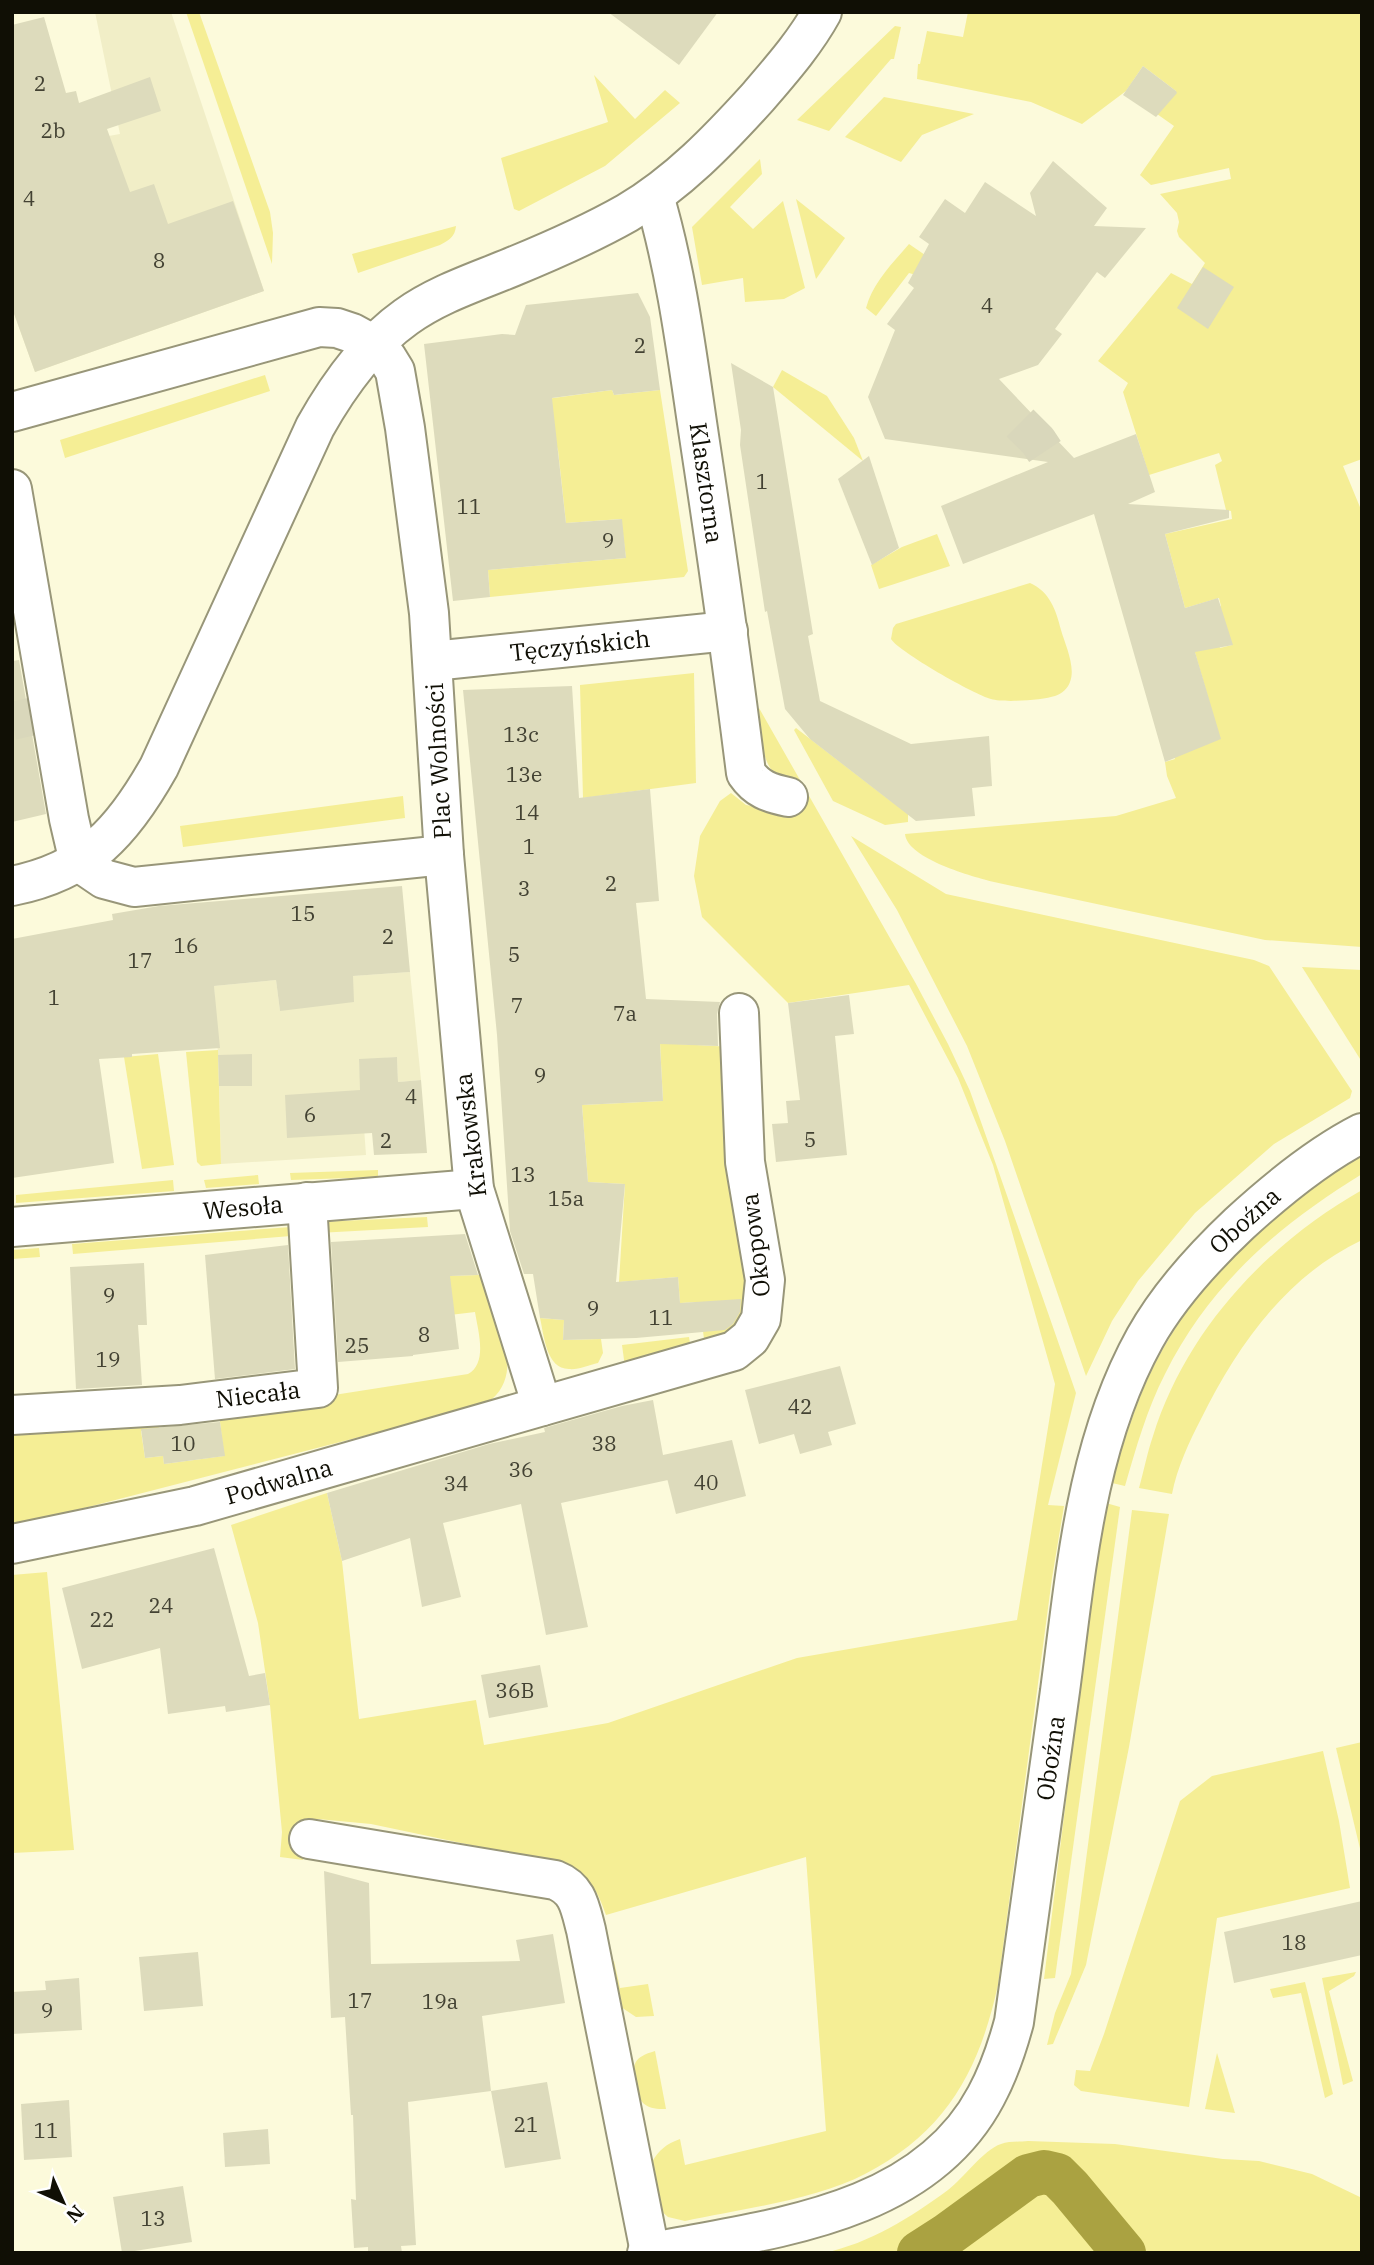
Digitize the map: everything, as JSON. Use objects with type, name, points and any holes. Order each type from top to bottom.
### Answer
[{"type":"street","points":[[12,886],[58,873],[79,862],[118,829],[139,801],[159,767],[315,427],[341,386],[374,345],[405,318],[438,298],[568,244],[629,212],[654,195],[726,132],[777,75],[814,28],[822,12]]},
{"type":"street","name":"Klasztorna","points":[[654,195],[665,234],[687,356],[746,773],[754,785],[788,797]]},
{"type":"street","name":"Plac Wolności","points":[[12,412],[318,327],[337,328],[352,333],[374,345],[387,358],[395,372],[405,428],[433,661],[444,855],[134,887],[104,879],[79,862]]},
{"type":"street","points":[[12,489],[45,714],[79,862]]},
{"type":"street","name":"Tęczyńskich","points":[[433,661],[728,631]]},
{"type":"street","name":"Krakowska","points":[[444,855],[474,1189],[542,1406]]},
{"type":"street","name":"Okopowa","points":[[542,1406],[734,1351],[750,1338],[761,1319],[765,1280],[745,1162],[739,1013]]},
{"type":"street","name":"Oboźna","points":[[648,2252],[831,2214],[873,2199],[928,2165],[949,2146],[985,2098],[1003,2061],[1014,2022],[1078,1563],[1099,1452],[1119,1392],[1145,1337],[1207,1254],[1257,1207],[1300,1172],[1362,1133]]},
{"type":"street","name":"Wesoła","points":[[12,1227],[474,1189]]},
{"type":"street","name":"Niecała","points":[[12,1415],[180,1405],[318,1388],[307,1202]]},
{"type":"street","name":"Podwalna","points":[[12,1544],[195,1506],[542,1406]]},
{"type":"street","points":[[309,1839],[555,1880],[570,1888],[576,1895],[586,1930],[648,2252]]},
{"type":"shaded area","points":[[95,12],[171,12],[264,291],[35,372],[12,308],[97,138],[120,134]]},
{"type":"shaded area","points":[[186,12],[199,12],[270,212],[273,233],[272,264]]},
{"type":"shaded area","points":[[968,12],[1362,12],[1362,459],[1343,466],[1362,512],[1362,947],[1265,940],[994,882],[929,859],[909,843],[905,834],[1116,816],[1176,798],[1167,776],[1165,762],[1175,759],[1170,746],[1220,739],[1194,649],[1218,644],[1220,648],[1232,645],[1216,608],[1221,606],[1219,598],[1185,608],[1165,534],[1232,519],[1231,511],[1226,510],[1215,465],[1222,461],[1219,453],[1149,475],[1123,392],[1128,383],[1098,361],[1171,273],[1192,284],[1205,263],[1179,237],[1177,213],[1160,194],[1231,179],[1229,168],[1151,185],[1140,175],[1174,126],[1157,114],[1176,91],[1143,66],[1126,91],[1082,124],[1031,102],[917,79],[927,31],[963,37]]},
{"type":"shaded area","points":[[895,26],[901,27],[894,59],[891,59],[829,131],[797,120]]},
{"type":"shaded area","points":[[594,75],[635,119],[665,90],[680,103],[605,166],[519,211],[514,209],[501,158],[608,122]]},
{"type":"shaded area","points":[[884,97],[974,114],[922,135],[901,162],[845,137]]},
{"type":"shaded area","points":[[760,159],[762,174],[730,207],[753,229],[783,201],[805,288],[784,299],[745,302],[743,278],[702,285],[692,227]]},
{"type":"shaded area","points":[[796,199],[845,238],[816,279]]},
{"type":"shaded area","points":[[456,226],[451,238],[440,245],[358,273],[352,254]]},
{"type":"shaded area","points":[[909,244],[925,255],[916,275],[909,273],[876,316],[866,308],[873,290]]},
{"type":"shaded area","points":[[782,370],[827,396],[854,438],[863,461],[773,387]]},
{"type":"shaded area","points":[[265,375],[270,391],[65,458],[60,440]]},
{"type":"shaded area","points":[[612,390],[614,395],[660,390],[688,571],[684,577],[490,597],[488,570],[626,558],[621,519],[566,523],[558,450],[539,400]]},
{"type":"shaded area","points":[[937,534],[950,566],[879,589],[871,565],[902,547]]},
{"type":"shaded area","points":[[1030,583],[1043,591],[1051,602],[1069,656],[1072,676],[1068,686],[1058,695],[1023,701],[991,699],[938,672],[891,639],[896,624]]},
{"type":"shaded area","points":[[694,673],[696,783],[583,798],[580,685]]},
{"type":"shaded area","points":[[759,708],[915,982],[970,1091],[1076,1393],[1048,1505],[1064,1506],[998,1985],[981,2045],[969,2072],[938,2118],[917,2139],[865,2174],[824,2191],[685,2221],[668,2217],[660,2210],[652,2162],[667,2145],[680,2139],[685,2165],[826,2131],[806,1857],[606,1915],[593,1888],[571,1866],[371,1824],[318,1819],[310,1822],[303,1860],[280,1857],[282,1832],[270,1705],[258,1623],[231,1525],[327,1493],[342,1561],[359,1719],[476,1700],[484,1745],[608,1723],[797,1658],[1017,1620],[1055,1384],[993,1165],[958,1078],[909,985],[788,1003],[702,917],[694,876],[700,836],[720,801],[731,793],[746,805],[764,808],[775,774],[764,752]]},
{"type":"shaded area","points":[[796,728],[908,812],[908,822],[885,825],[833,801],[794,730]]},
{"type":"shaded area","points":[[403,796],[405,818],[183,847],[180,826]]},
{"type":"shaded area","points":[[851,836],[946,894],[1254,960],[1269,966],[1352,1091],[1350,1098],[1274,1144],[1195,1213],[1138,1281],[1112,1321],[1086,1376],[1005,1141],[967,1046],[897,910]]},
{"type":"shaded area","points":[[1302,967],[1362,970],[1362,1062]]},
{"type":"shaded area","points":[[410,972],[421,1080],[398,1082],[397,1057],[359,1060],[366,1155],[221,1164],[219,1086],[252,1086],[252,1055],[218,1055],[214,986],[276,980],[280,1011],[353,976]]},
{"type":"shaded area","points":[[660,1043],[732,1047],[749,1263],[748,1311],[721,1341],[705,1346],[699,1302],[680,1303],[678,1277],[619,1282],[625,1184],[588,1182],[582,1105],[663,1101]]},
{"type":"shaded area","points":[[218,1050],[221,1164],[201,1166],[197,1162],[186,1052]]},
{"type":"shaded area","points":[[158,1054],[174,1165],[142,1169],[124,1057]]},
{"type":"shaded area","points":[[1362,1156],[1362,1174],[1302,1214],[1275,1236],[1225,1285],[1203,1312],[1159,1387],[1142,1429],[1125,1486],[1112,1483],[1128,1429],[1149,1376],[1188,1309],[1238,1250],[1267,1223],[1297,1198]]},
{"type":"shaded area","points":[[378,1170],[378,1177],[291,1180],[290,1173]]},
{"type":"shaded area","points":[[258,1175],[259,1184],[206,1188],[204,1180]]},
{"type":"shaded area","points":[[173,1180],[174,1191],[16,1203],[16,1195]]},
{"type":"shaded area","points":[[1362,1190],[1362,1240],[1335,1255],[1287,1293],[1248,1340],[1215,1392],[1188,1446],[1172,1494],[1139,1488],[1151,1442],[1168,1397],[1186,1360],[1209,1326],[1234,1294],[1294,1236]]},
{"type":"shaded area","points":[[427,1217],[428,1227],[318,1233],[318,1222]]},
{"type":"shaded area","points":[[291,1227],[291,1236],[73,1254],[72,1244]]},
{"type":"shaded area","points":[[39,1248],[40,1257],[12,1259],[12,1250]]},
{"type":"shaded area","points":[[479,1275],[499,1320],[507,1355],[507,1371],[502,1386],[492,1399],[472,1408],[61,1514],[12,1523],[12,1429],[158,1422],[159,1429],[141,1431],[145,1458],[163,1456],[164,1464],[224,1456],[219,1413],[468,1374],[474,1369],[480,1355],[475,1312],[391,1322],[388,1278]]},
{"type":"shaded area","points":[[540,1318],[564,1320],[563,1340],[601,1339],[603,1353],[598,1363],[580,1368],[561,1368],[547,1350]]},
{"type":"shaded area","points":[[689,1337],[691,1349],[625,1367],[622,1345]]},
{"type":"shaded area","points":[[1106,1503],[1120,1507],[1055,1978],[1044,1979],[1082,1670]]},
{"type":"shaded area","points":[[1132,1510],[1169,1514],[1129,1747],[1086,1965],[1053,2044],[1047,2045],[1055,2013],[1071,1974]]},
{"type":"shaded area","points":[[47,1572],[74,1850],[12,1853],[12,1575]]},
{"type":"shaded area","points":[[1362,1742],[1362,1857],[1336,1748]]},
{"type":"shaded area","points":[[1323,1751],[1339,1821],[1350,1888],[1217,1918],[1189,2107],[1081,2091],[1074,2085],[1076,2070],[1090,2071],[1180,1801],[1212,1776]]},
{"type":"shaded area","points":[[614,1961],[620,1988],[648,1984],[654,2016],[636,2017],[621,2007],[609,1962]]},
{"type":"shaded area","points":[[1356,1972],[1354,1976],[1329,1991],[1353,2081],[1343,2085],[1322,1978]]},
{"type":"shaded area","points":[[1305,1982],[1333,2094],[1325,2098],[1301,1993],[1273,1998],[1270,1989]]},
{"type":"shaded area","points":[[655,2051],[666,2109],[644,2104],[635,2085],[633,2072],[636,2062],[642,2056]]},
{"type":"shaded area","points":[[1217,2053],[1235,2113],[1205,2109]]},
{"type":"shaded area","points":[[1007,2142],[1115,2144],[1223,2159],[1259,2161],[1312,2174],[1362,2198],[1362,2253],[824,2253],[857,2243],[904,2220],[948,2190],[994,2147]]},
{"type":"building","points":[[608,12],[718,12],[679,65]]},
{"type":"building","points":[[44,17],[66,93],[76,91],[79,103],[150,77],[161,111],[107,129],[130,192],[154,184],[168,224],[233,201],[264,291],[35,372],[12,308],[12,25]]},
{"type":"building","points":[[1143,66],[1177,93],[1156,117],[1123,95]]},
{"type":"building","points":[[1053,161],[1107,208],[1094,226],[1146,228],[1105,278],[1097,272],[1055,329],[1062,334],[1038,365],[999,379],[1074,458],[1136,434],[1155,492],[1128,504],[1229,510],[1229,518],[1165,534],[1185,608],[1218,598],[1233,645],[1195,652],[1221,739],[1165,762],[1094,514],[963,564],[941,506],[1048,462],[885,439],[868,397],[895,330],[887,324],[914,288],[908,283],[929,244],[919,237],[945,199],[965,213],[985,182],[1036,216],[1030,193]]},
{"type":"building","points":[[1203,267],[1234,287],[1208,329],[1177,308]]},
{"type":"building","points":[[638,293],[650,317],[660,390],[614,395],[612,390],[552,398],[566,523],[622,519],[626,558],[488,570],[490,597],[453,601],[424,344],[502,334],[515,335],[526,305]]},
{"type":"building","points":[[731,363],[773,387],[813,634],[808,636],[820,701],[911,744],[989,736],[992,786],[972,788],[975,816],[916,821],[810,739],[785,709],[767,611],[765,612],[740,445],[741,430]]},
{"type":"building","points":[[869,456],[899,548],[872,565],[838,479]]},
{"type":"building","points":[[19,660],[46,814],[12,822],[12,661]]},
{"type":"building","points":[[572,686],[579,798],[650,789],[659,901],[636,903],[646,999],[720,1002],[717,1014],[718,1046],[660,1044],[663,1101],[582,1105],[588,1182],[625,1184],[616,1282],[678,1277],[680,1303],[741,1299],[740,1312],[733,1324],[725,1330],[636,1338],[563,1340],[564,1320],[540,1318],[533,1274],[524,1274],[510,1231],[497,1035],[463,690]]},
{"type":"building","points":[[402,886],[410,972],[353,976],[354,1002],[280,1011],[276,980],[214,986],[220,1048],[99,1059],[114,1163],[12,1178],[12,939],[113,920],[112,914],[159,906]]},
{"type":"building","points":[[849,995],[854,1034],[835,1036],[847,1155],[776,1162],[772,1124],[788,1123],[786,1101],[800,1100],[788,1003]]},
{"type":"building","points":[[252,1054],[252,1086],[219,1086],[218,1055]]},
{"type":"building","points":[[397,1057],[398,1082],[421,1080],[427,1153],[374,1155],[372,1133],[287,1138],[285,1095],[360,1090],[359,1059]]},
{"type":"building","points":[[465,1234],[478,1275],[450,1276],[459,1349],[338,1362],[331,1242]]},
{"type":"building","points":[[288,1245],[295,1369],[215,1379],[205,1255]]},
{"type":"building","points":[[144,1263],[147,1325],[138,1325],[142,1385],[76,1389],[70,1267]]},
{"type":"building","points":[[840,1366],[856,1424],[828,1432],[832,1445],[800,1454],[794,1434],[759,1444],[745,1390]]},
{"type":"building","points":[[653,1400],[663,1455],[732,1440],[746,1496],[676,1514],[668,1480],[561,1503],[588,1627],[546,1635],[521,1504],[443,1523],[461,1597],[422,1607],[410,1538],[342,1561],[327,1493],[489,1444],[545,1432],[544,1428]]},
{"type":"building","points":[[220,1422],[225,1456],[164,1464],[163,1456],[145,1458],[141,1429]]},
{"type":"building","points":[[214,1548],[249,1676],[265,1673],[270,1705],[226,1712],[225,1706],[168,1714],[160,1648],[82,1669],[62,1588]]},
{"type":"building","points":[[540,1665],[548,1707],[489,1718],[481,1675]]},
{"type":"building","points":[[324,1871],[369,1883],[371,1964],[520,1961],[516,1940],[553,1934],[565,2003],[482,2016],[491,2091],[408,2102],[416,2245],[401,2246],[402,2253],[368,2253],[368,2247],[354,2248],[351,2199],[356,2200],[353,2115],[345,2017],[331,2018]]},
{"type":"building","points":[[1362,1901],[1362,1955],[1234,1983],[1224,1932]]},
{"type":"building","points":[[198,1952],[203,2006],[144,2011],[139,1957]]},
{"type":"building","points":[[79,1978],[82,2030],[12,2034],[12,1992],[46,1990],[45,1981]]},
{"type":"building","points":[[547,2082],[561,2159],[505,2168],[491,2091]]},
{"type":"building","points":[[69,2100],[72,2157],[24,2160],[21,2104]]},
{"type":"building","points":[[268,2129],[270,2164],[225,2167],[223,2133]]},
{"type":"building","points":[[183,2186],[192,2242],[122,2253],[113,2197]]},
{"type":"waterway","points":[[919,2253],[1028,2176],[1044,2172],[1057,2175],[1070,2188],[1124,2253]]},
{"type":"tunnel","points":[[1020,423],[1048,456]]},
{"type":"tunnel","points":[[12,721],[39,715]]}]
